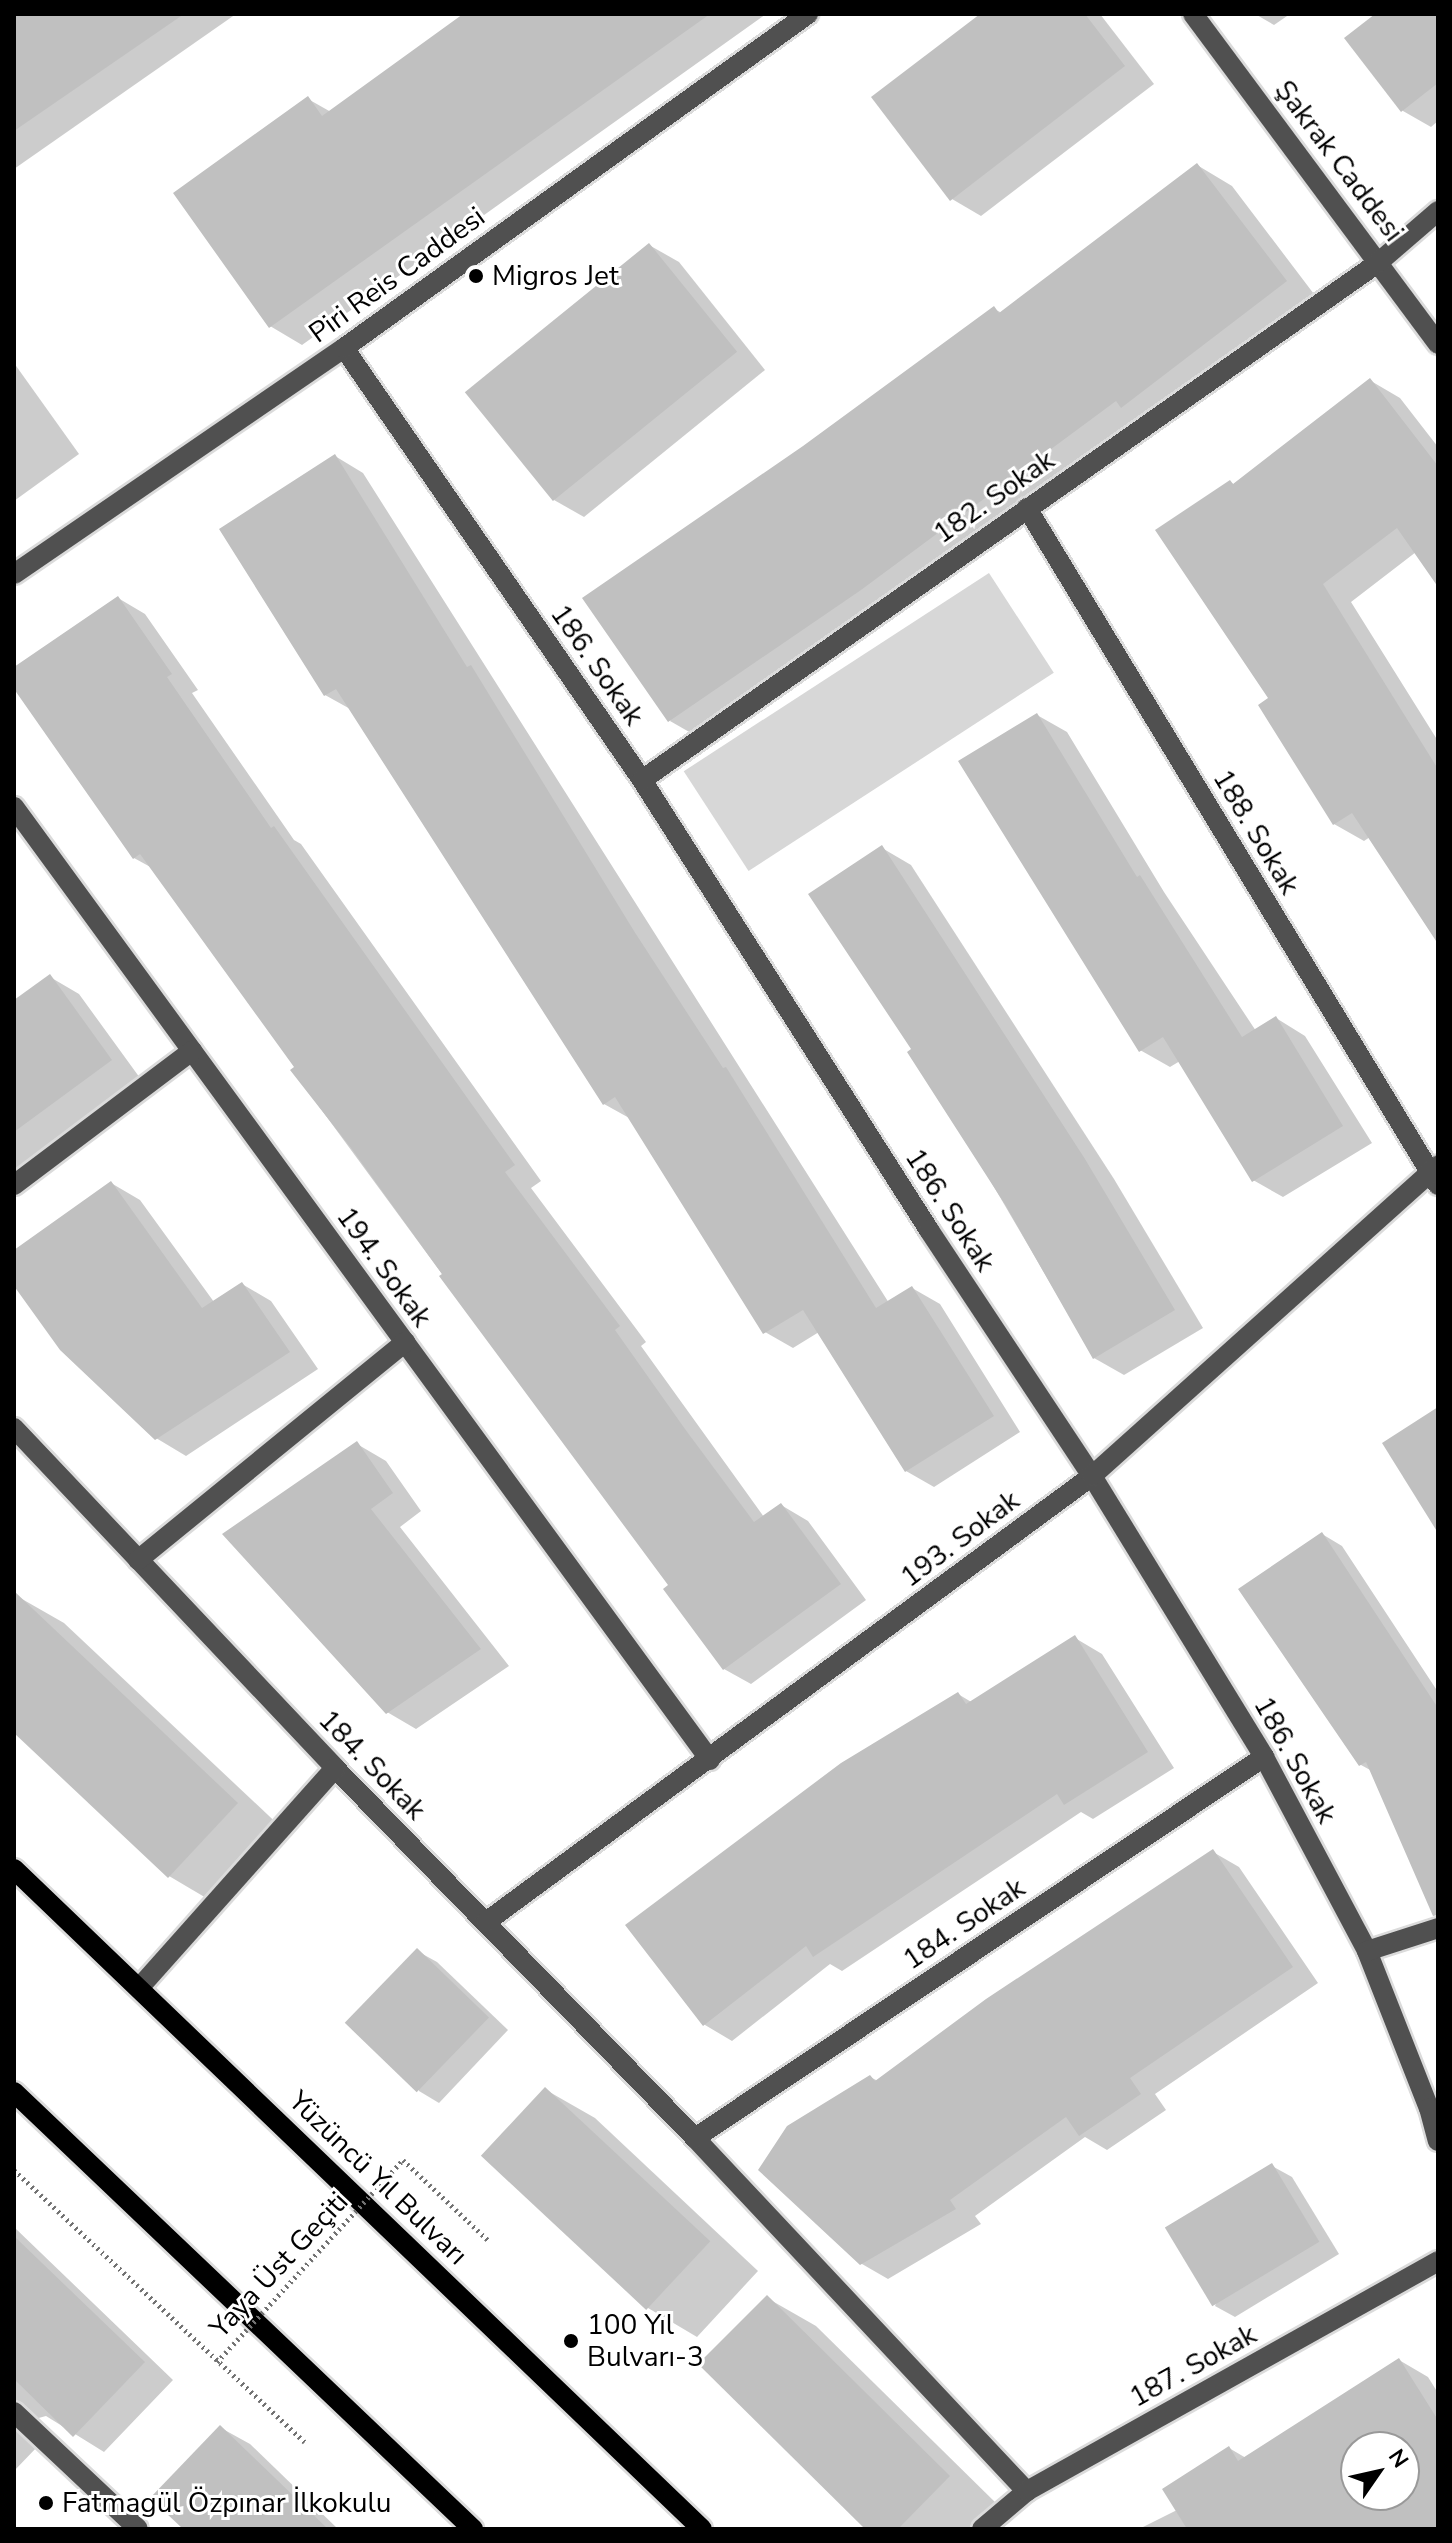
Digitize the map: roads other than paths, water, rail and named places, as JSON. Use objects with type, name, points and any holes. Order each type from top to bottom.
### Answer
[{"type":"main road","name":"Yüzüncü Yıl Bulvarı","points":[[14,1869],[702,2529]]},
{"type":"main road","points":[[14,2092],[473,2529]]},
{"type":"street","name":"Piri Reis Caddesi","points":[[14,574],[344,348],[808,14]]},
{"type":"street","name":"Şakrak Caddesi","points":[[1193,14],[1438,344]]},
{"type":"street","name":"182. Sokak","points":[[642,780],[1379,262],[1438,211]]},
{"type":"street","name":"186. Sokak","points":[[344,348],[642,780],[929,1230],[1092,1476],[1264,1757],[1367,1951],[1429,2108],[1438,2141]]},
{"type":"street","name":"188. Sokak","points":[[1027,508],[1435,1175]]},
{"type":"street","name":"194. Sokak","points":[[14,807],[710,1760]]},
{"type":"street","points":[[14,1185],[192,1051]]},
{"type":"street","name":"193. Sokak","points":[[486,1922],[1092,1476],[1435,1175]]},
{"type":"street","points":[[138,1560],[405,1342]]},
{"type":"street","name":"184. Sokak","points":[[14,1428],[335,1768],[695,2138],[1027,2491]]},
{"type":"street","name":"184. Sokak","points":[[695,2138],[1264,1757]]},
{"type":"street","points":[[140,1987],[335,1768]]},
{"type":"street","points":[[1367,1951],[1438,1928]]},
{"type":"street","name":"187. Sokak","points":[[982,2529],[1027,2491],[1438,2261]]},
{"type":"street","points":[[14,2412],[138,2529]]},
{"type":"place","name":"Migros Jet","points":[[476,276]]},
{"type":"place","name":"100 Yıl Bulvarı-3","points":[[571,2341]]},
{"type":"place","name":"Fatmagül Özpınar İlkokulu","points":[[46,2503]]}]
